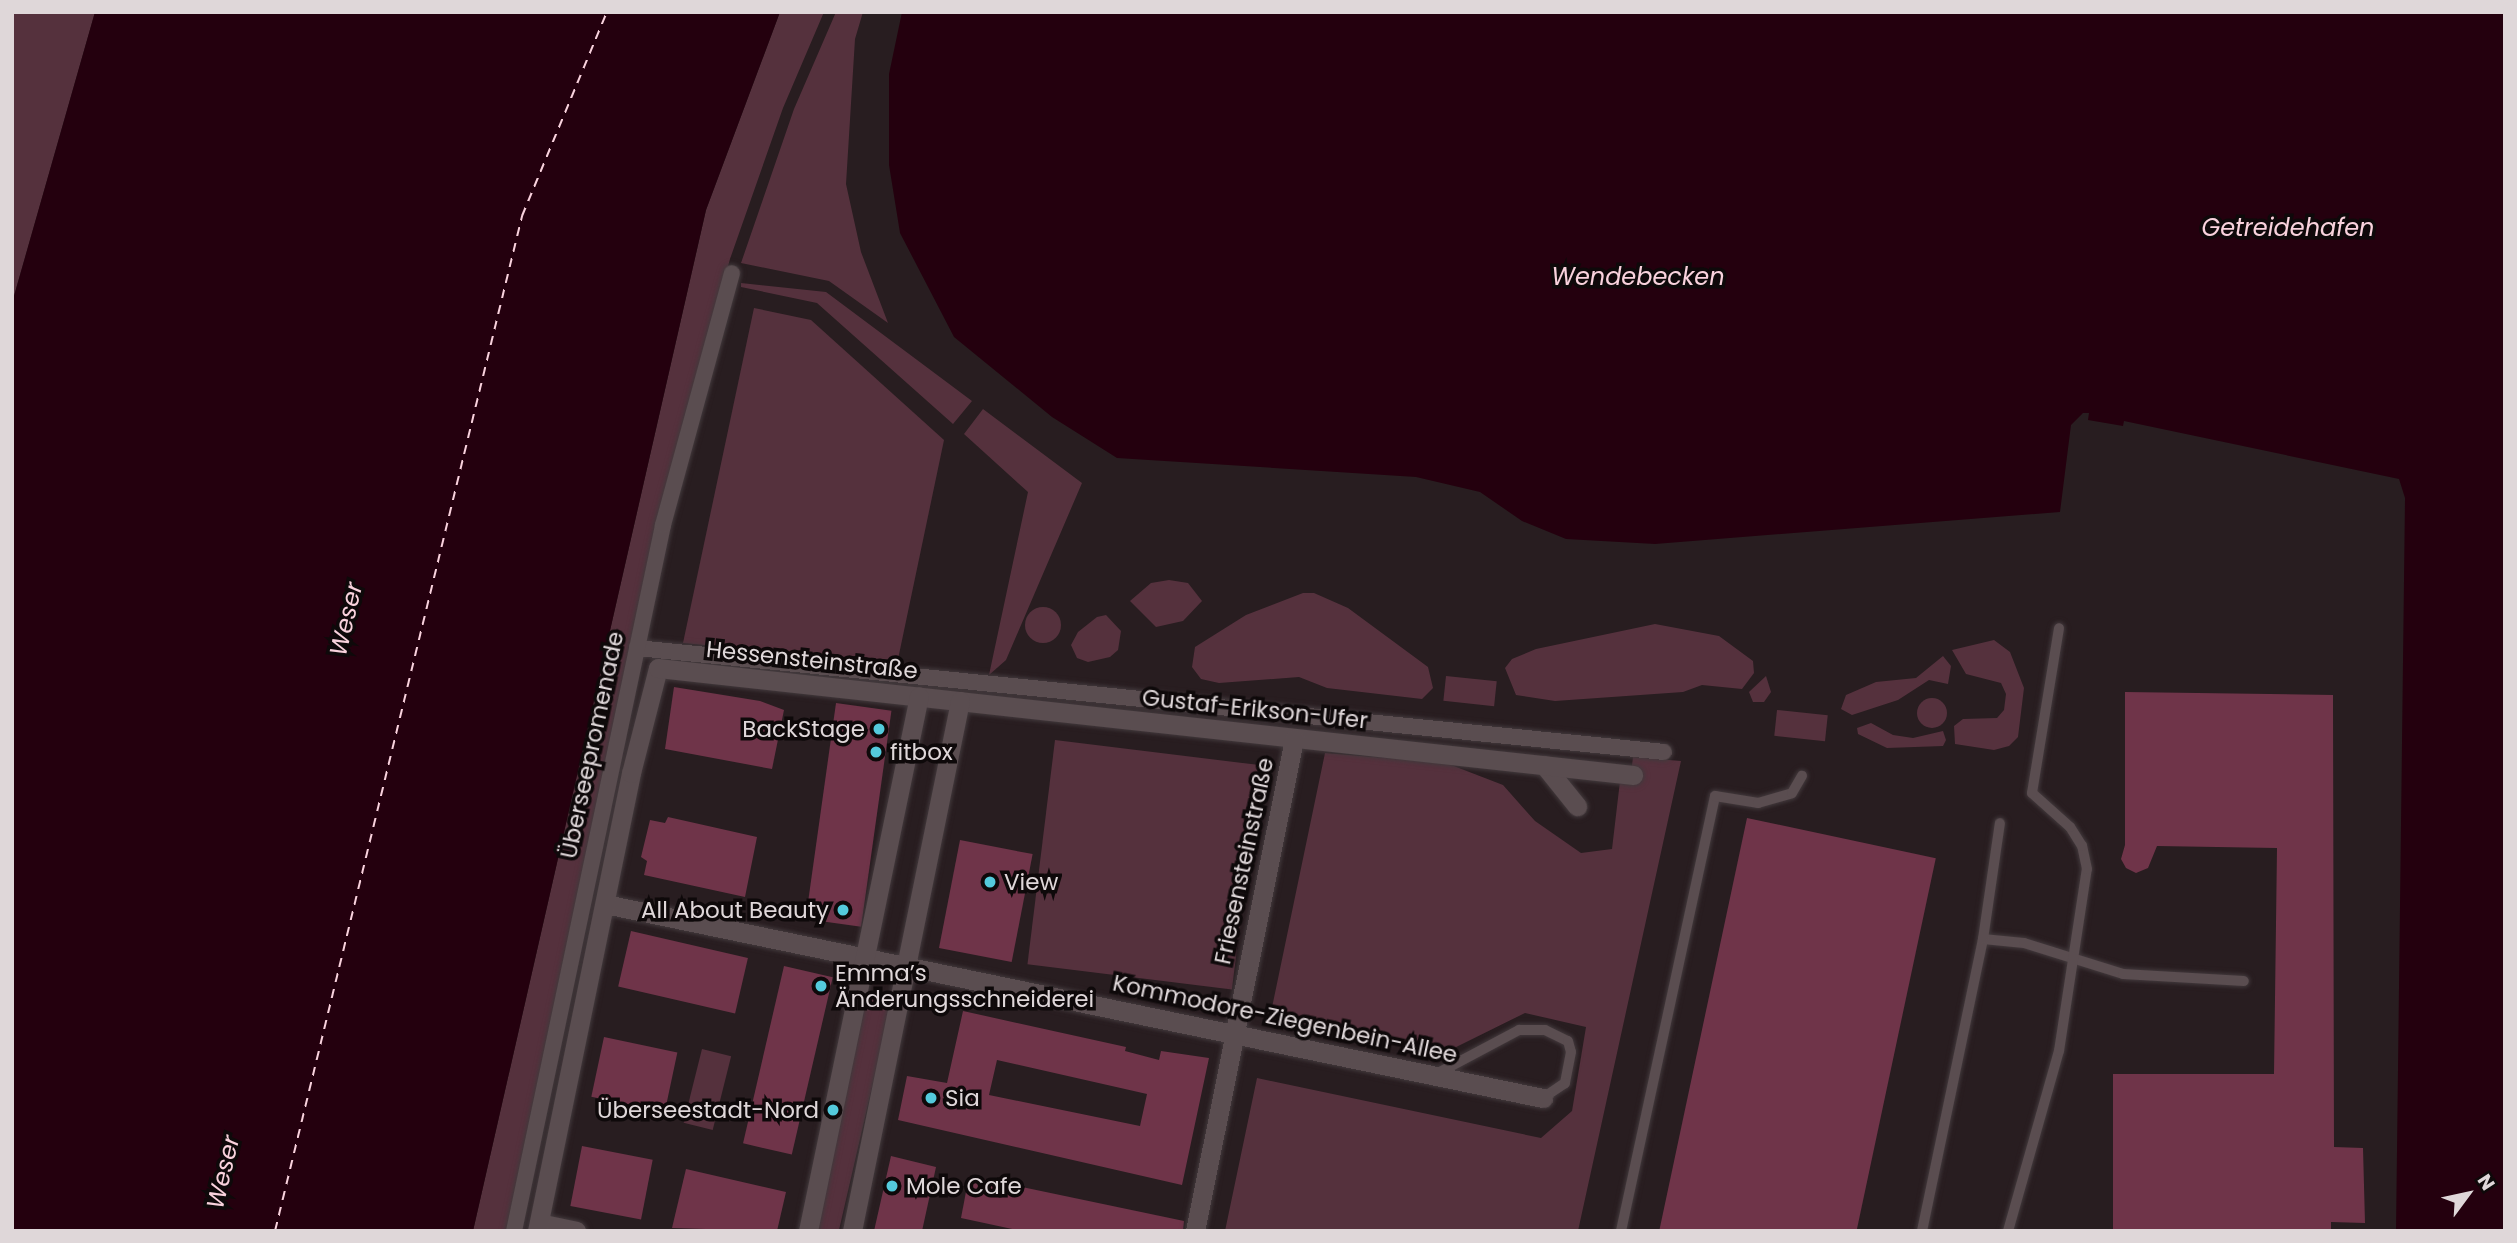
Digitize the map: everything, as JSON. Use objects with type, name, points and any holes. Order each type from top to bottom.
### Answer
[{"type":"street","name":"Überseepromenade","points":[[514,1231],[663,525],[732,273]]},
{"type":"street","points":[[636,648],[660,659],[1664,752]]},
{"type":"street","name":"Überseepromenade","points":[[538,1227],[605,904],[660,659]]},
{"type":"street","name":"Hessensteinstraße","points":[[660,659],[960,701]]},
{"type":"street","points":[[808,1231],[919,696]]},
{"type":"street","points":[[852,1231],[909,965],[960,701]]},
{"type":"street","name":"Gustaf-Erikson-Ufer","points":[[960,701],[1633,775]]},
{"type":"street","name":"Friesensteinstraße","points":[[1195,1231],[1294,739]]},
{"type":"street","points":[[1544,765],[1577,806]]},
{"type":"street","name":"Kommodore-Ziegenbein-Allee","points":[[605,904],[1543,1098]]},
{"type":"street","points":[[538,1227],[576,1231]]},
{"type":"lane","points":[[2008,1231],[2059,1051],[2087,869],[2082,846],[2070,827],[2032,793],[2059,628]]},
{"type":"lane","points":[[1621,1231],[1715,796],[1758,803],[1792,793],[1802,776]]},
{"type":"lane","points":[[1922,1231],[1983,939],[2000,823]]},
{"type":"lane","points":[[1983,939],[2024,943],[2123,974],[2244,981]]},
{"type":"lane","points":[[1431,1075],[1456,1066],[1519,1030],[1545,1030],[1568,1041],[1571,1052],[1565,1083],[1543,1098]]},
{"type":"shaded area","points":[[12,12],[95,12],[12,303]]},
{"type":"shaded area","points":[[780,12],[824,12],[783,108],[730,259],[656,521],[506,1231],[473,1231],[706,210]]},
{"type":"shaded area","points":[[836,12],[863,12],[855,39],[846,184],[861,252],[888,323],[829,281],[741,263],[794,109]]},
{"type":"shaded area","points":[[741,283],[826,292],[972,401],[953,424],[817,303],[741,287]]},
{"type":"shaded area","points":[[754,308],[811,320],[944,440],[897,664],[683,643]]},
{"type":"shaded area","points":[[983,409],[1082,483],[1006,660],[989,675],[1028,492],[964,434]]},
{"type":"shaded area","points":[[1169,580],[1188,583],[1202,601],[1183,621],[1156,627],[1130,601],[1151,583]]},
{"type":"shaded area","points":[[1303,593],[1314,593],[1348,608],[1428,667],[1433,688],[1422,699],[1327,688],[1299,677],[1219,683],[1201,679],[1192,667],[1195,647],[1246,615]]},
{"type":"shaded area","points":[[1043,607],[1056,612],[1061,625],[1056,638],[1043,643],[1030,638],[1025,625],[1030,612]]},
{"type":"shaded area","points":[[1106,615],[1121,631],[1118,650],[1110,657],[1088,662],[1077,658],[1071,645],[1078,632],[1097,617]]},
{"type":"shaded area","points":[[1655,624],[1719,636],[1753,661],[1754,673],[1742,689],[1702,685],[1683,692],[1555,701],[1516,695],[1505,668],[1512,659],[1536,649]]},
{"type":"shaded area","points":[[1994,640],[2010,652],[2024,688],[2018,737],[2009,746],[1994,750],[1955,744],[1954,726],[1963,719],[1997,718],[2004,710],[2006,694],[2001,683],[1966,674],[1952,650]]},
{"type":"shaded area","points":[[1943,656],[1951,666],[1948,684],[1929,680],[1898,700],[1852,715],[1841,709],[1846,695],[1876,682],[1916,678]]},
{"type":"shaded area","points":[[1446,676],[1497,681],[1494,706],[1443,701]]},
{"type":"shaded area","points":[[1766,676],[1771,692],[1764,702],[1753,702],[1749,692]]},
{"type":"shaded area","points":[[1932,698],[1943,702],[1947,713],[1943,724],[1932,728],[1921,724],[1917,713],[1921,702]]},
{"type":"shaded area","points":[[1777,710],[1828,715],[1825,741],[1774,736]]},
{"type":"shaded area","points":[[1871,723],[1893,735],[1913,738],[1943,731],[1946,740],[1943,746],[1887,748],[1858,734],[1857,728]]},
{"type":"shaded area","points":[[1055,740],[1259,765],[1232,989],[1027,964]]},
{"type":"shaded area","points":[[1325,753],[1446,763],[1503,785],[1535,821],[1581,853],[1612,849],[1620,781],[1630,782],[1633,757],[1681,761],[1578,1231],[1225,1231],[1257,1078],[1541,1138],[1572,1111],[1586,1027],[1525,1013],[1444,1053],[1270,1017]]},
{"type":"shaded area","points":[[865,993],[892,999],[839,1231],[810,1230]]},
{"type":"shaded area","points":[[702,1049],[731,1056],[713,1130],[684,1123]]},
{"type":"water","name":"Weser","points":[[95,12],[780,12],[706,210],[473,1231],[12,1231],[12,303]]},
{"type":"water","name":"Wendebecken","points":[[902,12],[2505,12],[2505,1231],[2396,1231],[2405,498],[2399,479],[2124,421],[2123,426],[2088,420],[2089,413],[2083,413],[2071,425],[2060,512],[1655,544],[1566,539],[1522,521],[1480,492],[1416,477],[1117,458],[1052,417],[954,337],[900,233],[889,165],[889,74]]},
{"type":"building","points":[[674,687],[760,701],[784,710],[772,769],[665,749]]},
{"type":"building","points":[[2125,692],[2333,695],[2334,1147],[2363,1148],[2365,1223],[2331,1222],[2331,1231],[2113,1231],[2113,1074],[2274,1074],[2277,848],[2157,846],[2148,868],[2136,873],[2126,868],[2121,859],[2125,845]]},
{"type":"building","points":[[836,703],[891,711],[861,927],[806,919]]},
{"type":"building","points":[[668,817],[757,837],[745,897],[644,875],[647,861],[641,857],[650,820],[665,823]]},
{"type":"building","points":[[1747,818],[1936,858],[1857,1231],[1659,1231]]},
{"type":"building","name":"View","points":[[960,840],[1033,854],[1012,962],[939,948]]},
{"type":"building","points":[[631,931],[748,958],[735,1014],[618,987]]},
{"type":"building","points":[[784,966],[833,977],[792,1155],[743,1143]]},
{"type":"building","points":[[963,1011],[1126,1047],[1125,1051],[1159,1060],[1161,1051],[1209,1058],[1182,1185],[898,1120],[907,1076],[947,1083]],"holes":[[[997,1060],[1147,1094],[1140,1126],[989,1095]]]},
{"type":"building","points":[[604,1037],[677,1053],[665,1112],[591,1097]]},
{"type":"building","points":[[582,1146],[653,1160],[641,1220],[570,1206]]},
{"type":"building","points":[[891,1156],[936,1167],[922,1231],[874,1231]]},
{"type":"building","points":[[686,1169],[786,1192],[777,1231],[672,1228]]},
{"type":"building","points":[[969,1176],[1184,1221],[1183,1231],[1022,1231],[961,1218]]},
{"type":"ferry route","points":[[275,1231],[522,216],[607,12]]},
{"type":"place","name":"BackStage","points":[[879,729]]},
{"type":"place","name":"fitbox","points":[[876,752]]},
{"type":"place","name":"View","points":[[990,882]]},
{"type":"place","name":"All About Beauty","points":[[843,910]]},
{"type":"place","name":"Emma’s Änderungsschneiderei","points":[[821,986]]},
{"type":"place","name":"Sia","points":[[931,1098]]},
{"type":"place","name":"Überseestadt-Nord","points":[[833,1110]]},
{"type":"place","name":"Mole Cafe","points":[[892,1186]]},
{"type":"water label","name":"Getreidehafen","points":[[2288,228]]}]
